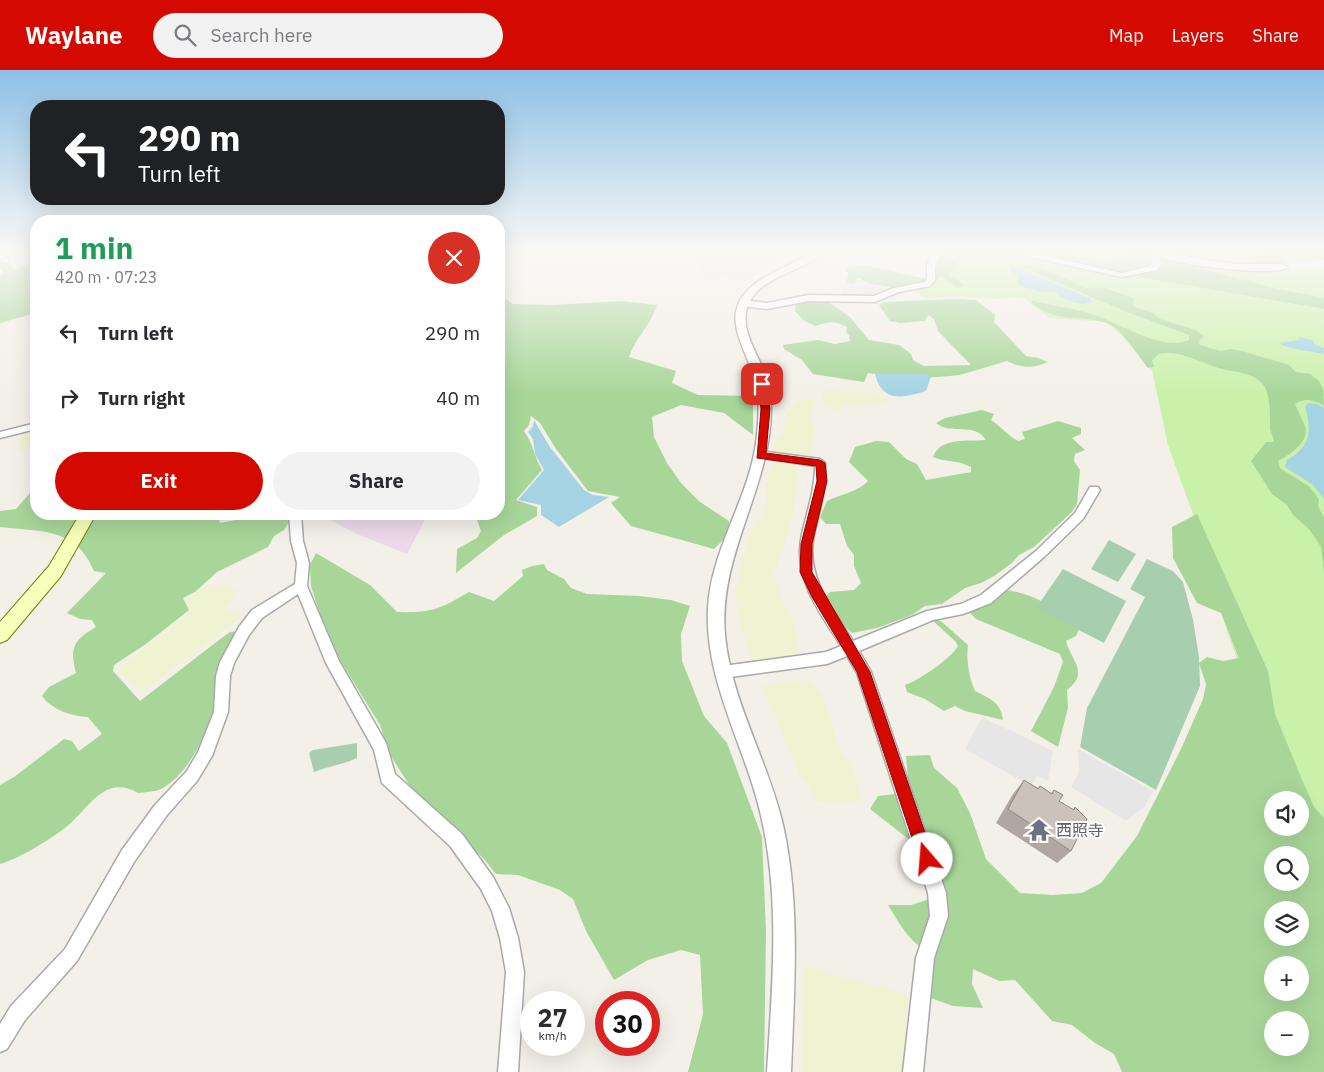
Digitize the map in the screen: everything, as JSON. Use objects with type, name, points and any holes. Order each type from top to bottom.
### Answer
[{"type":"main road","points":[[0,635],[55,572],[85,520]]},
{"type":"street","points":[[746,300],[743,303],[740,318],[760,376],[765,402],[765,424],[760,455],[725,562],[716,608],[723,672],[763,783],[779,862],[785,932],[779,1072]]},
{"type":"street","points":[[743,303],[767,306],[800,300]]},
{"type":"street","points":[[0,435],[30,428]]},
{"type":"street","points":[[760,455],[820,463],[822,481],[806,544],[806,572],[816,594],[852,648],[864,672],[938,892],[939,916],[925,958],[913,1072]]},
{"type":"street","points":[[723,672],[827,658],[902,626],[932,615],[963,609],[986,599],[1040,554],[1078,516],[1094,490]]},
{"type":"street","points":[[296,520],[303,562],[301,586],[333,664],[381,748],[388,778],[456,840],[487,883],[500,908],[509,938],[515,972],[508,1072]]},
{"type":"street","points":[[0,1042],[18,1013],[70,955],[128,856],[161,810],[192,776],[204,756],[221,712],[223,676],[227,662],[240,638],[257,614],[301,586]]},
{"type":"shaded area","points":[[330,520],[425,520],[407,554],[357,534]]},
{"type":"shaded area","points":[[982,717],[1053,751],[1048,781],[1037,776],[1031,786],[965,749]]},
{"type":"shaded area","points":[[1078,749],[1153,791],[1145,806],[1126,821],[1071,787],[1079,772]]},
{"type":"green space","points":[[0,300],[30,300],[30,315],[0,323]]},
{"type":"green space","points":[[505,300],[513,304],[553,305],[621,301],[657,305],[629,357],[676,371],[672,383],[698,395],[753,396],[753,435],[724,413],[681,405],[652,417],[654,437],[667,463],[681,483],[700,502],[729,521],[728,535],[714,549],[631,526],[611,503],[620,497],[588,491],[556,449],[540,423],[531,416],[529,425],[524,431],[542,470],[516,500],[537,507],[537,516],[504,535],[456,573],[457,549],[477,538],[481,531],[477,520],[505,520]]},
{"type":"green space","points":[[812,300],[831,301],[831,304],[850,317],[869,340],[899,345],[911,354],[913,360],[924,366],[971,365],[938,331],[934,319],[928,315],[925,321],[900,323],[890,321],[879,305],[885,302],[976,300],[995,315],[994,322],[1026,356],[1048,362],[1038,366],[1027,367],[1007,361],[960,375],[938,377],[905,378],[868,373],[864,382],[813,374],[802,360],[784,349],[783,345],[818,340],[835,344],[850,341],[849,335],[846,332],[847,327],[839,324],[832,322],[816,326],[804,321],[795,311],[796,303]]},
{"type":"green space","points":[[1026,300],[1324,300],[1324,835],[1309,813],[1309,791],[1292,791],[1278,776],[1227,631],[1198,528],[1168,445],[1152,370],[1120,334],[1106,322],[1049,318]]},
{"type":"green space","points":[[1098,300],[1134,300],[1133,306],[1153,313],[1160,319],[1195,330],[1204,336],[1199,341],[1200,345],[1220,351],[1231,349],[1242,351],[1289,365],[1296,372],[1310,374],[1319,381],[1323,389],[1324,406],[1310,400],[1295,404],[1306,429],[1306,434],[1296,448],[1278,461],[1280,468],[1310,487],[1319,499],[1318,506],[1324,518],[1324,573],[1321,547],[1309,529],[1293,515],[1287,505],[1272,494],[1251,461],[1266,442],[1274,442],[1270,430],[1267,392],[1262,383],[1249,375],[1214,367],[1183,355],[1159,354],[1152,360],[1154,367],[1148,368],[1126,339],[1111,325],[1090,319],[1051,314],[1031,302],[1086,313],[1141,335],[1166,342],[1178,343],[1189,340],[1189,335]]},
{"type":"green space","points":[[1271,300],[1324,300],[1324,309]]},
{"type":"green space","points":[[824,391],[877,393],[889,401],[844,406],[838,411],[821,401]]},
{"type":"green space","points":[[797,398],[816,401],[810,416],[814,428],[810,457],[772,453],[774,443],[783,434],[786,412],[796,404]]},
{"type":"green space","points":[[982,410],[994,414],[991,420],[1018,441],[1025,439],[1022,432],[1058,421],[1081,428],[1081,434],[1072,438],[1085,450],[1075,454],[1074,461],[1080,470],[1077,504],[1072,512],[1034,547],[1019,555],[1012,563],[994,576],[965,588],[942,604],[925,606],[912,615],[877,628],[852,633],[838,620],[825,598],[830,592],[854,590],[861,583],[854,566],[854,555],[847,546],[840,524],[826,524],[820,517],[827,501],[854,490],[868,481],[849,462],[855,447],[876,441],[889,442],[906,459],[917,464],[926,480],[971,472],[971,467],[933,457],[937,450],[949,443],[986,440],[975,431],[942,427],[936,423],[945,418]]},
{"type":"green space","points":[[30,431],[30,448],[17,450],[23,433]]},
{"type":"green space","points":[[774,463],[799,465],[792,520],[777,567],[771,568],[775,580],[779,584],[782,602],[791,612],[799,647],[798,655],[751,661],[741,627],[735,593],[743,556],[751,532],[767,507],[766,484],[771,466]]},
{"type":"green space","points":[[30,493],[30,520],[219,520],[220,523],[235,520],[288,520],[289,522],[284,530],[274,536],[268,547],[217,572],[195,592],[183,598],[189,610],[146,644],[114,665],[113,671],[140,701],[230,632],[239,631],[212,718],[202,741],[190,761],[177,777],[161,789],[153,791],[138,793],[126,788],[115,788],[106,791],[58,833],[25,854],[0,864],[0,785],[14,777],[64,739],[72,741],[79,751],[102,734],[88,717],[56,709],[42,696],[49,687],[76,673],[73,657],[75,645],[78,640],[96,627],[92,620],[80,619],[67,613],[106,573],[94,571],[77,546],[56,534],[0,527],[0,511],[16,509]]},
{"type":"green space","points":[[1197,514],[1268,671],[1275,714],[1307,791],[1264,791],[1264,836],[1309,836],[1309,795],[1314,807],[1324,818],[1324,1072],[1122,1072],[1114,1054],[1095,1043],[1072,1025],[1052,1021],[1015,980],[999,981],[973,969],[972,984],[983,1008],[953,1006],[925,996],[933,954],[912,939],[888,905],[911,905],[933,898],[920,869],[911,841],[870,809],[878,796],[894,794],[908,778],[906,756],[930,755],[934,768],[957,788],[970,813],[986,859],[1020,893],[1053,895],[1082,893],[1101,883],[1137,836],[1181,749],[1203,699],[1206,684],[1199,663],[1207,657],[1223,661],[1239,658],[1221,613],[1197,603],[1173,558],[1172,527]]},
{"type":"green space","points":[[1109,540],[1136,554],[1118,582],[1091,569]]},
{"type":"green space","points":[[316,553],[370,585],[397,612],[428,611],[443,606],[469,592],[494,601],[523,576],[522,570],[544,564],[547,570],[564,579],[571,588],[587,594],[640,596],[671,600],[690,606],[681,634],[682,661],[704,716],[727,743],[762,837],[766,932],[764,1072],[688,1072],[703,1014],[700,955],[681,950],[648,960],[614,980],[586,931],[573,899],[560,890],[518,875],[496,874],[484,859],[413,791],[389,753],[380,725],[340,660],[320,614],[311,586],[310,565]]},
{"type":"green space","points":[[1147,559],[1173,571],[1183,582],[1193,620],[1199,657],[1200,686],[1156,790],[1080,747],[1087,708],[1145,597],[1130,589]]},
{"type":"green space","points":[[1063,569],[1126,601],[1104,643],[1036,608]]},
{"type":"green space","points":[[203,585],[237,590],[224,608],[242,617],[143,691],[115,670],[190,613],[181,608]]},
{"type":"green space","points":[[993,589],[1018,592],[1040,600],[1080,627],[1076,636],[1066,641],[1078,672],[1074,684],[1067,690],[1068,708],[1058,747],[1031,731],[1054,687],[1063,662],[1060,654],[976,619],[968,611],[968,601]]},
{"type":"green space","points":[[936,619],[968,645],[968,668],[975,691],[994,701],[1000,709],[1003,720],[965,711],[955,706],[944,711],[925,699],[907,692],[905,685],[918,679],[949,657],[958,646],[933,621]]},
{"type":"green space","points":[[811,680],[822,695],[840,751],[854,770],[861,801],[814,802],[809,784],[803,783],[763,686]]},
{"type":"green space","points":[[357,743],[357,758],[314,772],[309,753],[313,750]]},
{"type":"green space","points":[[804,966],[908,995],[903,1072],[802,1072]]},
{"type":"water","points":[[1067,300],[1091,300],[1093,302],[1083,304]]},
{"type":"water","points":[[1299,337],[1314,341],[1314,344],[1324,348],[1324,354],[1293,348],[1279,343],[1299,340]]},
{"type":"water","points":[[875,374],[926,374],[931,377],[926,391],[894,396],[883,390]]},
{"type":"water","points":[[1309,403],[1317,404],[1324,408],[1324,499],[1313,485],[1285,467],[1287,460],[1301,449],[1308,438],[1309,423],[1305,406]]},
{"type":"water","points":[[534,420],[550,447],[584,490],[593,495],[609,497],[559,527],[541,515],[541,505],[518,500],[544,470],[535,454],[533,439],[528,432],[533,426]]},
{"type":"building","points":[[1024,780],[1038,789],[1040,786],[1052,794],[1054,790],[1063,795],[1059,801],[1074,810],[1075,807],[1087,819],[1071,851],[1008,809]]},
{"type":"place","name":"西照寺","points":[[1039,830]]},
{"type":"route","points":[[762,384],[766,409],[764,440],[760,455],[820,463],[822,481],[819,499],[806,544],[804,563],[806,572],[816,594],[852,648],[864,672],[927,859]]}]
